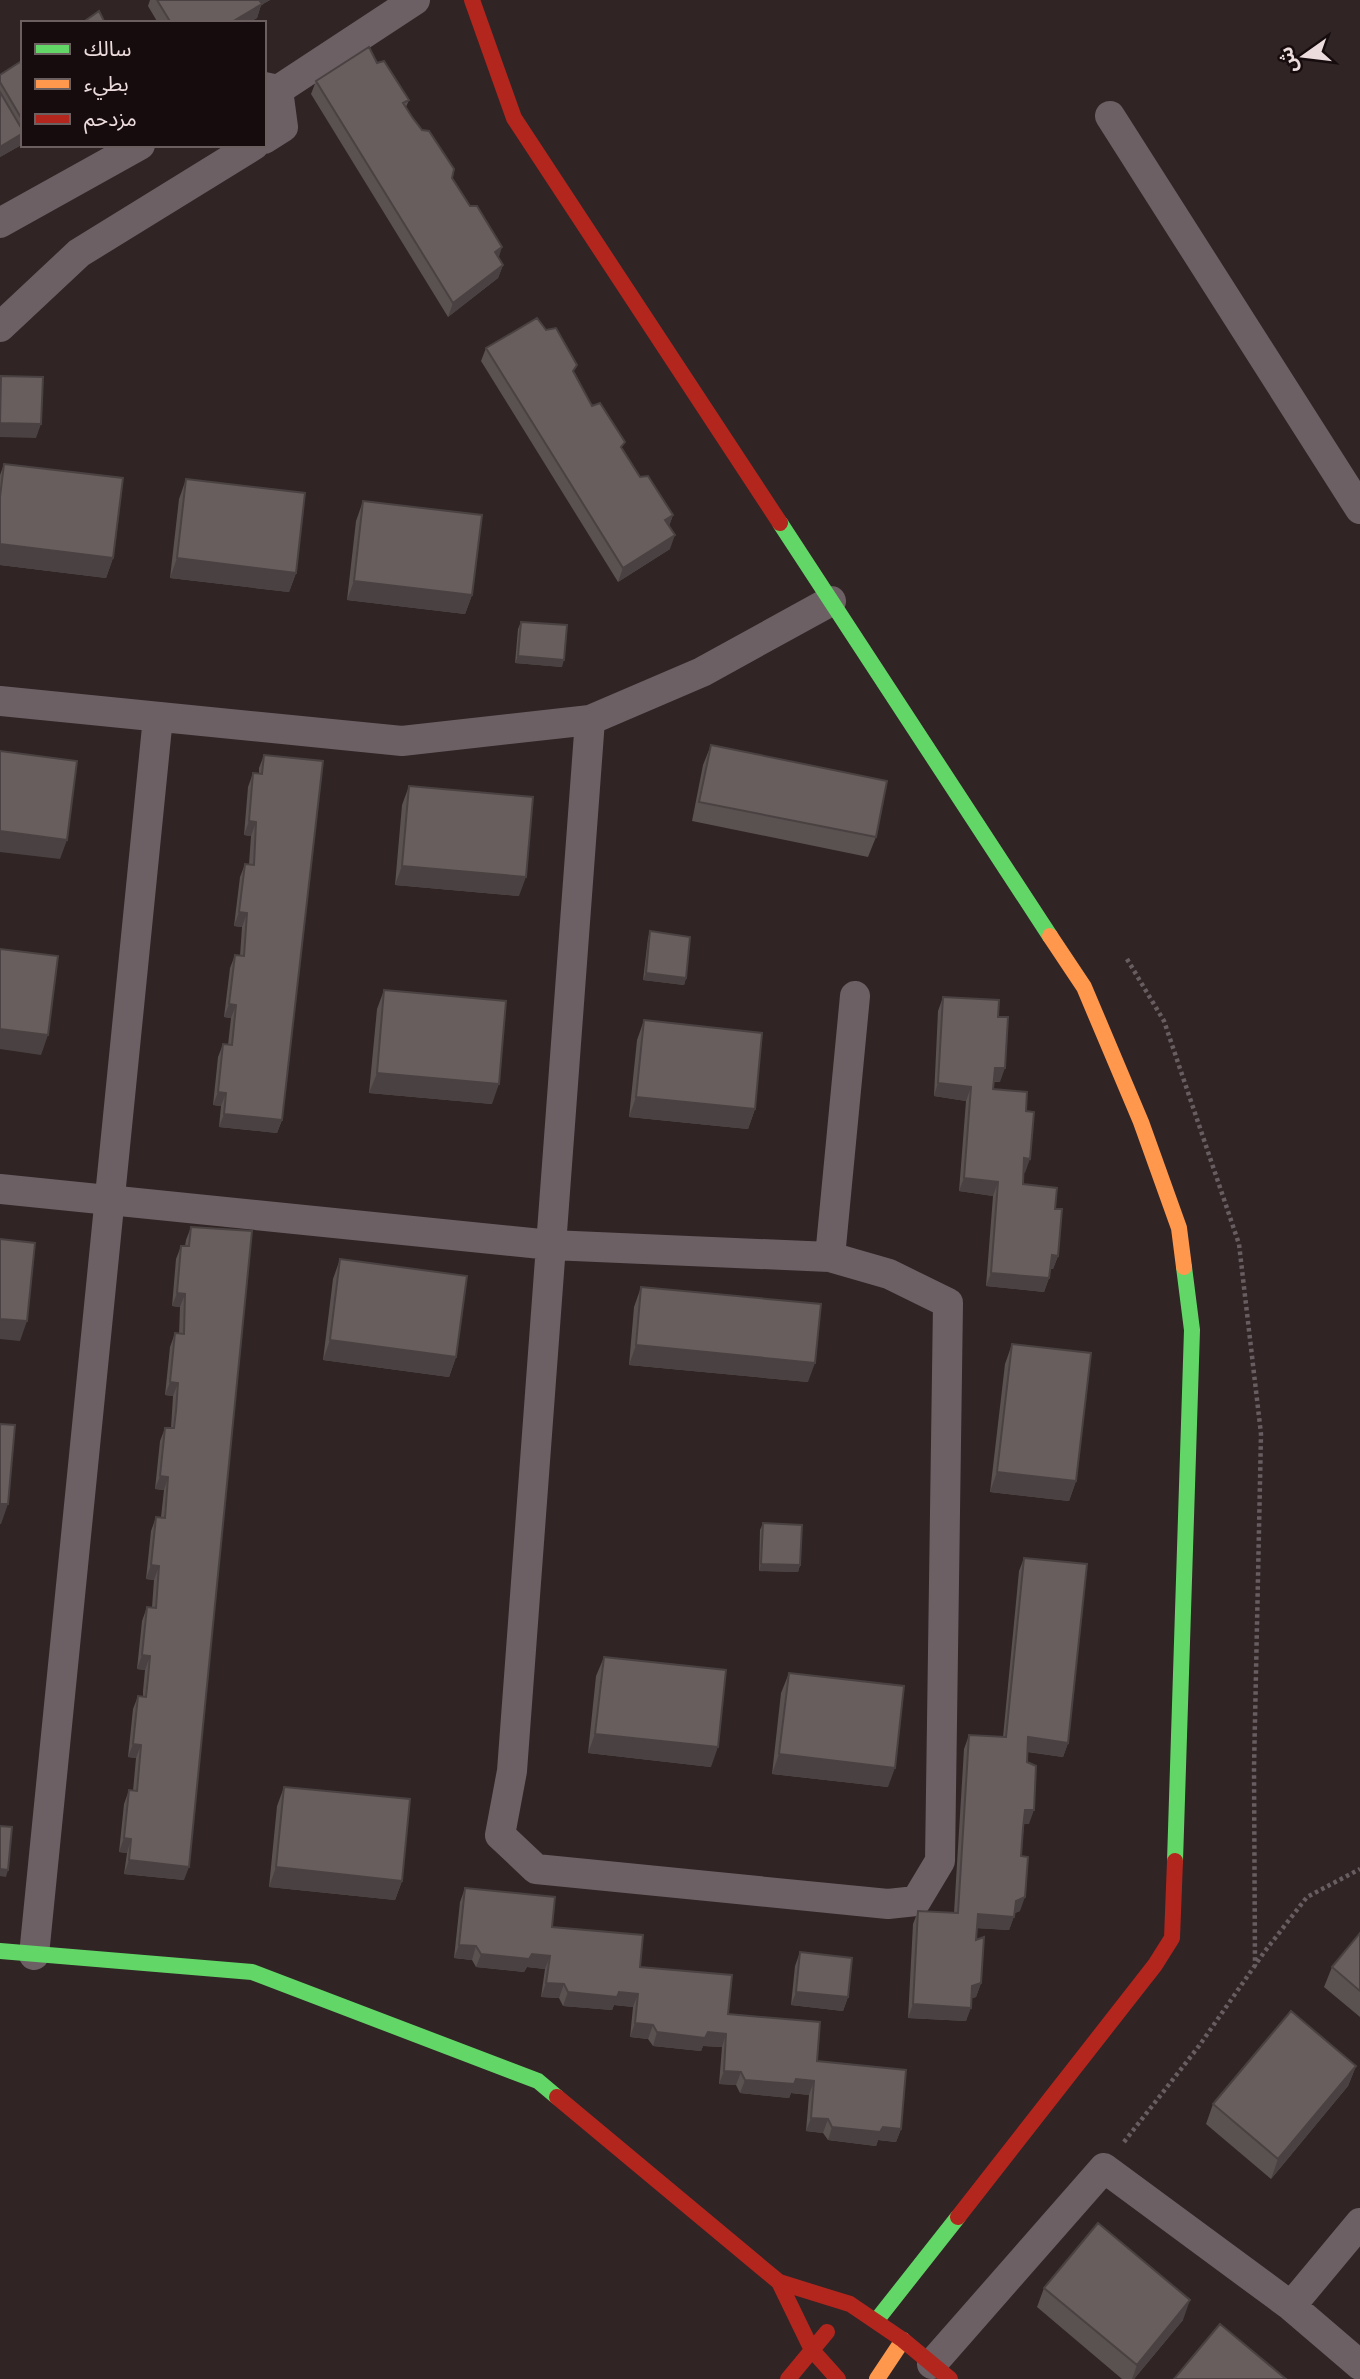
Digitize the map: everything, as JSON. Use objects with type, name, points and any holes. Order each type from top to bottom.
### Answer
[{"type":"street","points":[[266,138],[283,127],[271,88],[415,0]]},
{"type":"street","points":[[472,0],[514,118],[1084,987],[1141,1122],[1179,1228],[1192,1330],[1172,1938],[1156,1965],[876,2321]]},
{"type":"street","points":[[1110,116],[1360,509]]},
{"type":"street","points":[[0,223],[136,147]]},
{"type":"street","points":[[0,327],[79,253],[251,147]]},
{"type":"street","points":[[0,701],[402,741],[590,720],[702,672],[831,601]]},
{"type":"street","points":[[34,1955],[158,717]]},
{"type":"street","points":[[0,1189],[551,1245],[830,1257],[889,1274],[948,1303],[940,1861],[916,1901],[888,1903],[536,1870],[500,1835],[512,1771],[551,1245],[590,720]]},
{"type":"street","points":[[830,1257],[855,996]]},
{"type":"street","points":[[0,1951],[252,1972],[538,2081],[779,2282],[843,2313],[876,2321],[941,2371],[1104,2168],[1290,2306],[1360,2365]]},
{"type":"street","points":[[1290,2306],[1360,2222]]},
{"type":"street","points":[[779,2282],[812,2350],[838,2379]]},
{"type":"street","points":[[788,2379],[843,2313]]},
{"type":"street","points":[[877,2379],[903,2340]]},
{"type":"path","points":[[1127,959],[1164,1021],[1239,1244],[1261,1434],[1254,1768],[1255,1966]]},
{"type":"path","points":[[1104,2168],[1199,2046],[1307,1897],[1360,1869]]},
{"type":"building","points":[[157,0],[259,0],[262,4],[233,21],[170,21]]},
{"type":"building","points":[[99,11],[104,21],[85,21]]},
{"type":"building","points":[[369,47],[377,63],[384,61],[409,100],[403,103],[422,130],[429,131],[454,169],[452,178],[470,206],[477,206],[502,247],[495,252],[503,265],[453,303],[316,81]]},
{"type":"building","points":[[21,61],[21,118],[0,82],[0,75]]},
{"type":"building","points":[[0,92],[21,128],[21,134],[0,147]]},
{"type":"building","points":[[537,318],[546,330],[556,328],[577,365],[573,371],[592,406],[600,403],[625,442],[621,447],[640,477],[648,476],[673,515],[665,520],[675,535],[623,568],[486,348]]},
{"type":"building","points":[[1,376],[43,377],[41,424],[0,423]]},
{"type":"building","points":[[4,464],[123,478],[113,558],[0,544],[0,497]]},
{"type":"building","points":[[186,479],[305,493],[296,573],[177,558]]},
{"type":"building","points":[[363,501],[482,515],[472,595],[354,581]]},
{"type":"building","points":[[521,622],[567,625],[564,660],[518,656]]},
{"type":"building","points":[[711,745],[887,781],[876,837],[699,802]]},
{"type":"building","points":[[0,751],[77,761],[67,840],[0,831]]},
{"type":"building","points":[[264,755],[323,761],[282,1120],[224,1114],[226,1093],[218,1092],[223,1044],[232,1045],[236,1005],[229,1004],[235,955],[244,956],[247,913],[239,912],[245,864],[254,865],[256,822],[249,821],[253,773],[262,774]]},
{"type":"building","points":[[409,786],[533,797],[526,877],[402,866]]},
{"type":"building","points":[[650,931],[690,937],[686,978],[646,973]]},
{"type":"building","points":[[0,949],[58,956],[48,1035],[0,1029]]},
{"type":"building","points":[[384,990],[506,1001],[499,1084],[377,1073]]},
{"type":"building","points":[[943,997],[999,1000],[998,1017],[1008,1017],[1005,1068],[995,1068],[993,1089],[1027,1092],[1026,1111],[1034,1112],[1030,1159],[1024,1158],[1023,1184],[1057,1188],[1055,1209],[1062,1209],[1058,1256],[1052,1255],[1049,1278],[991,1273],[998,1182],[964,1178],[971,1087],[938,1083]]},
{"type":"building","points":[[644,1020],[762,1033],[755,1109],[636,1097]]},
{"type":"building","points":[[191,1227],[252,1231],[189,1867],[129,1860],[131,1839],[124,1838],[129,1790],[137,1791],[141,1745],[133,1744],[138,1696],[146,1697],[148,1678],[150,1656],[142,1655],[147,1607],[156,1608],[159,1566],[151,1565],[156,1517],[165,1518],[168,1477],[160,1476],[165,1428],[174,1428],[176,1411],[178,1383],[170,1382],[175,1333],[184,1334],[185,1294],[177,1293],[181,1246],[189,1246]]},
{"type":"building","points":[[0,1239],[35,1243],[27,1321],[0,1319]]},
{"type":"building","points":[[340,1259],[467,1276],[456,1357],[330,1340]]},
{"type":"building","points":[[641,1287],[821,1304],[815,1363],[636,1345]]},
{"type":"building","points":[[1012,1344],[1091,1353],[1076,1481],[997,1472]]},
{"type":"building","points":[[0,1424],[15,1425],[8,1504],[0,1504]]},
{"type":"building","points":[[763,1523],[802,1525],[800,1565],[761,1564]]},
{"type":"building","points":[[1024,1558],[1087,1564],[1068,1743],[1028,1737],[1027,1762],[1036,1766],[1034,1810],[1025,1810],[1023,1828],[1021,1856],[1028,1857],[1025,1897],[1016,1901],[1014,1917],[978,1914],[976,1940],[984,1937],[981,1983],[972,1986],[971,2008],[913,2004],[918,1911],[958,1913],[969,1735],[1006,1737]]},
{"type":"building","points":[[604,1657],[726,1670],[718,1747],[595,1734]]},
{"type":"building","points":[[789,1673],[904,1686],[895,1768],[779,1754]]},
{"type":"building","points":[[284,1787],[410,1799],[402,1881],[276,1867]]},
{"type":"building","points":[[0,1826],[12,1827],[8,1870],[0,1869]]},
{"type":"building","points":[[465,1888],[555,1897],[552,1927],[643,1935],[640,1967],[732,1975],[728,2014],[820,2022],[817,2061],[906,2070],[901,2129],[883,2127],[880,2132],[832,2127],[828,2119],[811,2118],[814,2081],[796,2079],[794,2084],[745,2080],[741,2072],[724,2071],[726,2034],[708,2032],[705,2038],[657,2032],[653,2025],[635,2023],[638,1994],[619,1992],[617,1997],[568,1992],[564,1984],[546,1983],[550,1956],[532,1954],[529,1959],[481,1954],[476,1946],[459,1945]]},
{"type":"building","points":[[1360,1933],[1360,1991],[1332,1967]]},
{"type":"building","points":[[800,1952],[852,1958],[848,1997],[796,1992]]},
{"type":"building","points":[[1291,2011],[1356,2066],[1278,2159],[1213,2104]]},
{"type":"building","points":[[1098,2223],[1190,2300],[1137,2365],[1044,2288]]},
{"type":"building","points":[[1220,2324],[1286,2379],[1174,2379]]},
{"type":"traffic: fast","points":[[780,523],[1050,936]]},
{"type":"traffic: fast","points":[[1175,1861],[1192,1330],[1184,1267]]},
{"type":"traffic: fast","points":[[0,1951],[252,1972],[538,2081],[557,2097]]},
{"type":"traffic: fast","points":[[876,2321],[958,2217]]},
{"type":"traffic: slow","points":[[1050,936],[1084,987],[1141,1122],[1179,1228],[1184,1267]]},
{"type":"traffic: slow","points":[[877,2379],[903,2340]]},
{"type":"traffic: jam","points":[[472,0],[514,118],[780,523]]},
{"type":"traffic: jam","points":[[958,2217],[1155,1965],[1172,1938],[1175,1861]]},
{"type":"traffic: jam","points":[[557,2097],[779,2282],[850,2304],[903,2340],[950,2379]]},
{"type":"traffic: jam","points":[[779,2282],[812,2350],[838,2379]]},
{"type":"traffic: jam","points":[[788,2379],[827,2332]]}]
